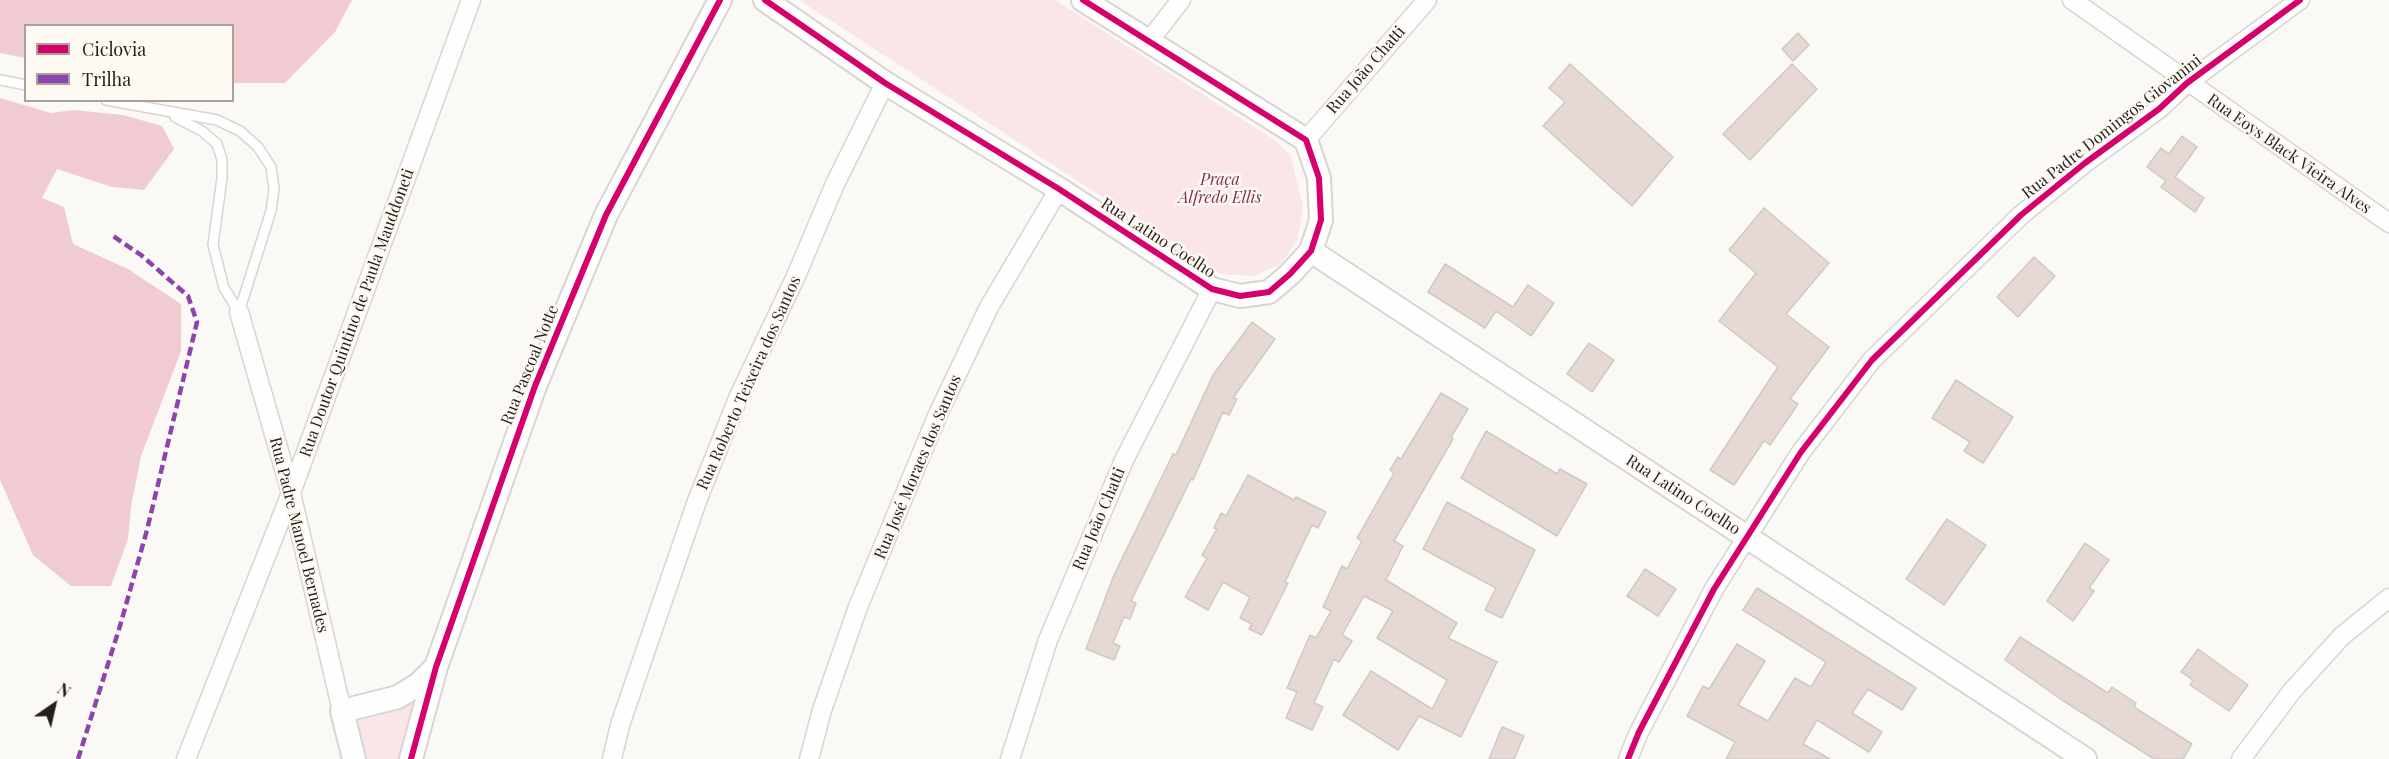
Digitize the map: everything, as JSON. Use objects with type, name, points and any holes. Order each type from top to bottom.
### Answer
[{"type":"street","name":"Rua Doutor Quintino de Paula Mauddoneti","points":[[186,759],[291,493],[471,0]]},
{"type":"street","name":"Rua Pascoal Notte","points":[[411,759],[435,667],[535,386],[606,215],[720,0]]},
{"type":"street","name":"Rua Latino Coelho","points":[[765,0],[885,84],[1059,189],[1212,289],[1240,296],[1269,292],[1311,251],[1321,220],[1319,178],[1306,140]]},
{"type":"street","points":[[1083,0],[1306,140]]},
{"type":"street","points":[[1149,41],[1181,0]]},
{"type":"street","name":"Rua João Chatti","points":[[1306,140],[1427,0]]},
{"type":"street","name":"Rua Eoys Black Vieira Alves","points":[[2072,0],[2389,223]]},
{"type":"street","name":"Rua Padre Domingos Giovanini","points":[[1628,759],[1639,732],[1714,589],[1801,452],[1872,360],[2021,215],[2085,163],[2159,109],[2187,83],[2300,0]]},
{"type":"street","name":"Rua Roberto Teixeira dos Santos","points":[[612,759],[620,725],[697,501],[739,396],[796,276],[835,184],[885,84]]},
{"type":"street","name":"Rua José Moraes dos Santos","points":[[810,759],[822,710],[858,607],[938,414],[989,308],[1059,189]]},
{"type":"street","name":"Rua Latino Coelho","points":[[1311,251],[2085,759]]},
{"type":"street","name":"Rua João Chatti","points":[[1010,759],[1048,640],[1125,458],[1212,289]]},
{"type":"street","name":"Rua Padre Manoel Bernades","points":[[239,312],[291,493],[354,759]]},
{"type":"street","points":[[2241,759],[2292,691],[2342,636],[2389,598]]},
{"type":"street","name":"Rua Pascoal Notte","points":[[342,711],[398,697],[419,684],[435,667]]},
{"type":"lane","points":[[0,80],[24,85]]},
{"type":"lane","points":[[116,102],[217,120],[240,130],[258,147],[270,167],[274,189],[271,211],[239,312]]},
{"type":"lane","points":[[168,113],[202,131],[217,144],[222,160],[222,178],[213,245],[224,288],[239,312]]},
{"type":"green space","name":"Praça Alfredo Ellis","points":[[799,0],[1055,0],[1276,141],[1291,156],[1303,207],[1297,241],[1281,264],[1254,276],[1221,274]]},
{"type":"green space","points":[[433,671],[409,759],[357,759],[346,712]]},
{"type":"shaded area","points":[[0,0],[352,0],[335,32],[285,83],[234,83],[234,24],[24,24],[24,58],[0,53]]},
{"type":"shaded area","points":[[0,98],[51,113],[74,110],[123,115],[162,126],[174,149],[144,190],[112,187],[57,169],[42,198],[64,207],[73,244],[128,269],[181,304],[181,351],[141,456],[131,507],[128,539],[111,586],[71,586],[33,555],[0,480]]},
{"type":"building","points":[[1798,33],[1809,45],[1793,61],[1782,49]]},
{"type":"building","points":[[1570,64],[1673,157],[1632,206],[1543,126],[1565,102],[1549,88]]},
{"type":"building","points":[[1792,64],[1817,89],[1750,160],[1723,134]]},
{"type":"building","points":[[2182,136],[2197,147],[2175,177],[2204,198],[2195,212],[2161,187],[2166,181],[2147,167],[2161,148],[2169,154]]},
{"type":"building","points":[[1764,208],[1829,263],[1786,314],[1829,347],[1790,399],[1798,404],[1770,445],[1764,441],[1734,485],[1710,470],[1778,367],[1719,321],[1756,273],[1729,250]]},
{"type":"building","points":[[2034,257],[2055,276],[2018,317],[1997,297]]},
{"type":"building","points":[[1445,264],[1513,307],[1528,285],[1554,303],[1531,336],[1496,311],[1485,328],[1428,292]]},
{"type":"building","points":[[1252,322],[1275,339],[1233,398],[1237,399],[1229,415],[1223,412],[1193,480],[1191,479],[1131,601],[1136,603],[1130,619],[1124,617],[1113,643],[1120,646],[1114,660],[1086,649],[1114,575],[1173,454],[1176,455],[1213,375]]},
{"type":"building","points":[[1589,343],[1614,360],[1592,392],[1567,374]]},
{"type":"building","points":[[1956,380],[2013,417],[1983,463],[1964,451],[1970,442],[1932,418]]},
{"type":"building","points":[[1441,393],[1468,409],[1394,541],[1403,546],[1386,580],[1457,623],[1448,638],[1497,662],[1461,737],[1419,716],[1398,750],[1343,715],[1371,671],[1432,709],[1447,680],[1377,638],[1393,611],[1364,596],[1342,635],[1352,641],[1339,662],[1334,659],[1314,703],[1323,707],[1312,730],[1286,718],[1297,692],[1287,688],[1310,635],[1316,638],[1331,611],[1323,607],[1342,566],[1347,569],[1362,541],[1357,538],[1394,473],[1390,470],[1398,457],[1401,459]]},
{"type":"building","points":[[1486,431],[1557,474],[1560,469],[1587,484],[1557,536],[1461,478]]},
{"type":"building","points":[[1248,475],[1294,500],[1296,497],[1326,512],[1318,528],[1312,525],[1285,582],[1288,583],[1262,635],[1249,629],[1252,624],[1240,618],[1250,597],[1223,582],[1208,610],[1185,597],[1207,558],[1202,555],[1217,529],[1214,528],[1221,513],[1226,516]]},
{"type":"building","points":[[1447,502],[1535,550],[1502,618],[1485,610],[1496,588],[1423,549]]},
{"type":"building","points":[[1947,519],[1986,545],[1944,605],[1906,579]]},
{"type":"building","points":[[2085,543],[2109,560],[2089,588],[2094,591],[2073,621],[2047,601]]},
{"type":"building","points":[[1645,569],[1676,589],[1658,616],[1627,596]]},
{"type":"building","points":[[1757,588],[1916,688],[1902,710],[1868,689],[1852,713],[1882,732],[1869,752],[1817,720],[1803,744],[1830,759],[1726,759],[1735,742],[1687,716],[1703,686],[1709,689],[1737,644],[1765,661],[1738,705],[1768,721],[1795,678],[1811,687],[1826,662],[1743,610]]},
{"type":"building","points":[[2020,637],[2108,693],[2112,687],[2136,703],[2134,707],[2192,744],[2183,759],[2154,759],[2005,660]]},
{"type":"building","points":[[2198,649],[2248,685],[2229,711],[2190,685],[2193,680],[2181,672]]},
{"type":"building","points":[[1502,727],[1524,736],[1514,759],[1489,759]]},
{"type":"marked path","points":[[78,759],[120,626],[147,530],[197,322],[188,296],[141,255],[113,236]]},
{"type":"cycle path","points":[[411,759],[436,667],[535,386],[606,215],[720,0]]},
{"type":"cycle path","points":[[765,0],[885,83],[1059,189],[1212,289],[1240,296],[1269,292],[1311,251],[1321,220],[1319,178],[1306,140],[1083,0]]},
{"type":"cycle path","points":[[1628,759],[1639,732],[1714,589],[1801,452],[1872,360],[2021,215],[2085,163],[2159,109],[2187,83],[2300,0]]}]
